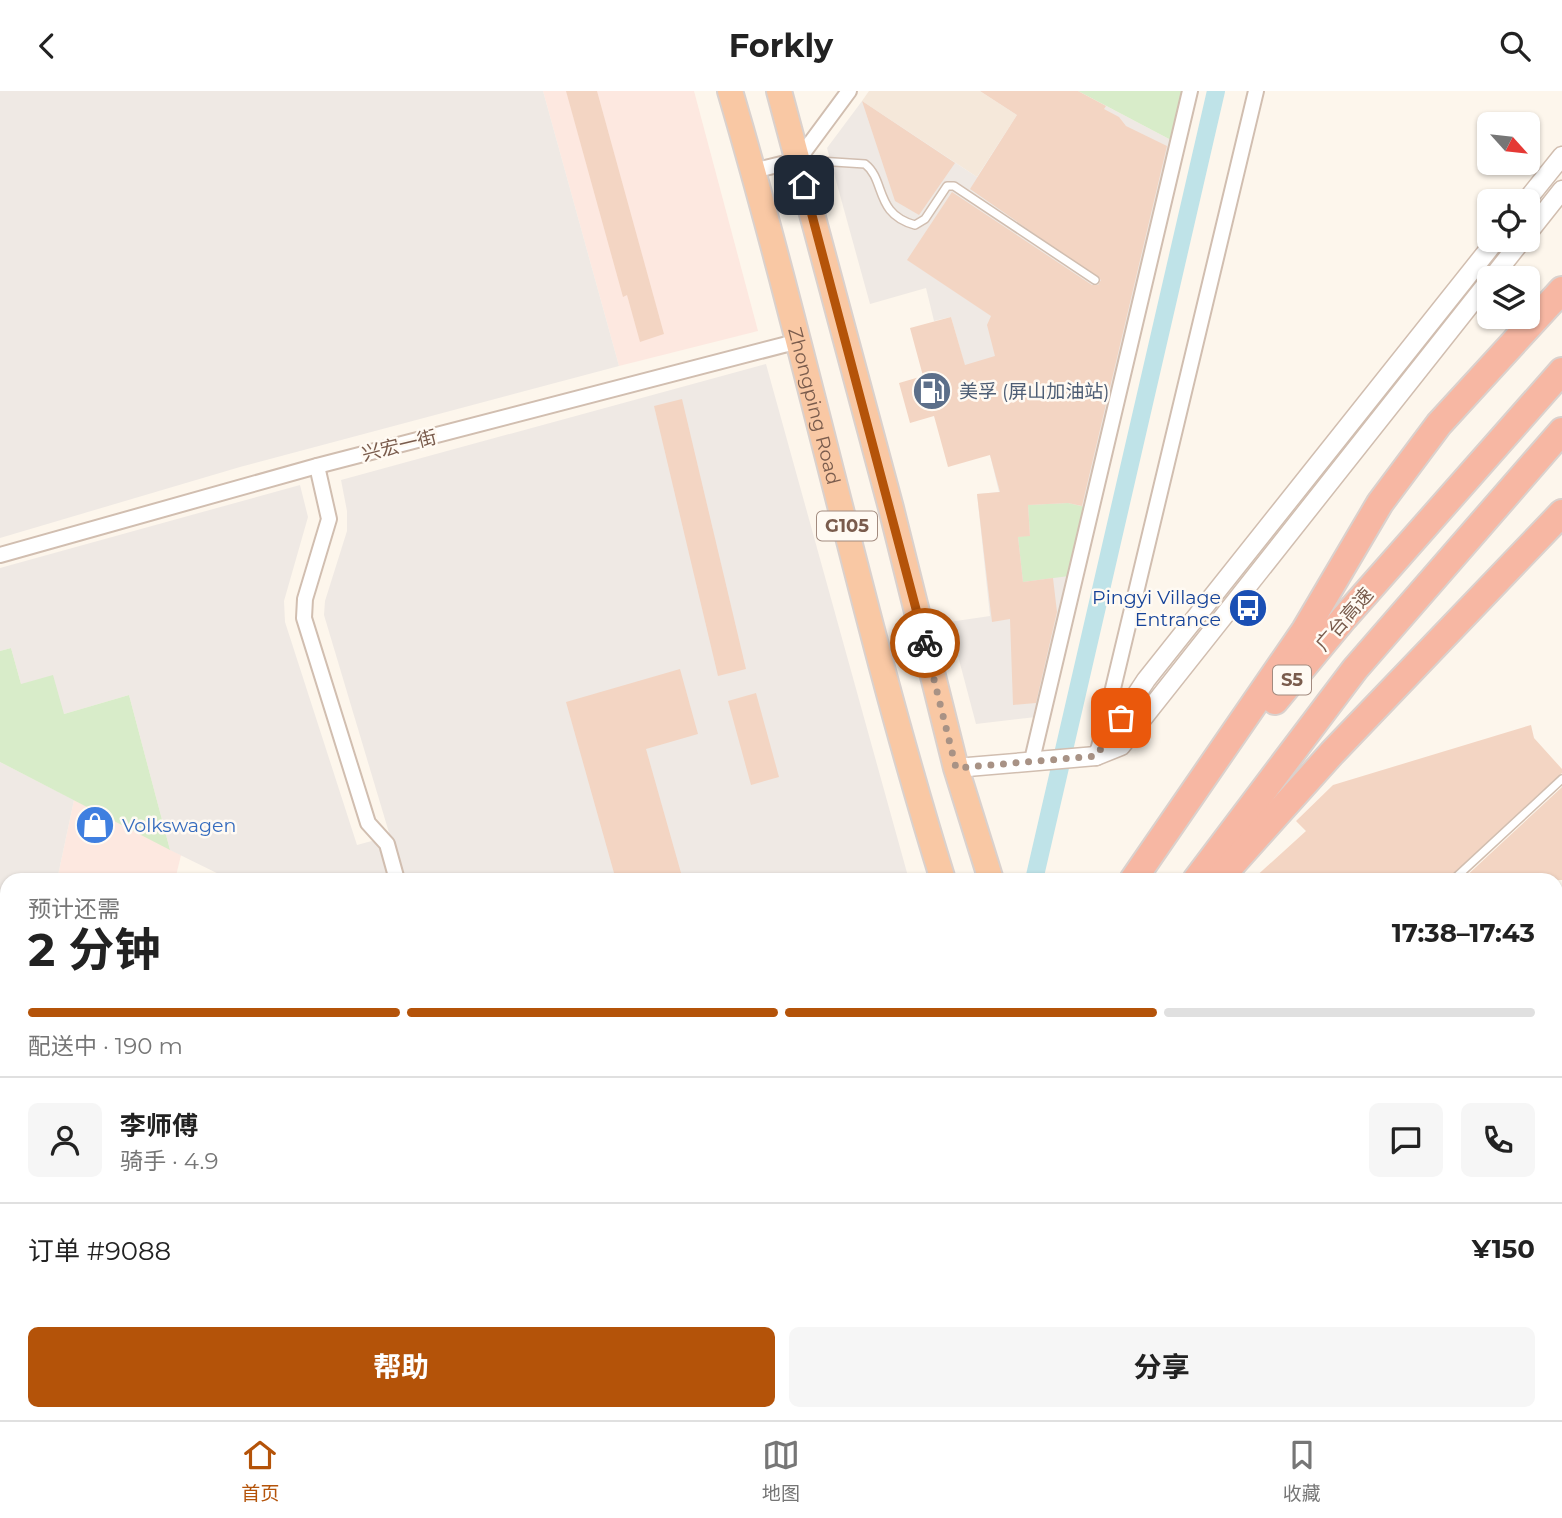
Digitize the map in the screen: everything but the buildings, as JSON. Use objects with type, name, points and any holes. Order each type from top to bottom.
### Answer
[{"type":"highway","name":"Zhongping Road","points":[[730,91],[799,341],[915,789],[941,873]]},
{"type":"highway","name":"G105","points":[[779,91],[889,498],[956,768],[988,873]]},
{"type":"highway","points":[[1138,873],[1305,630],[1380,503],[1439,424],[1562,290]]},
{"type":"highway","name":"广台高速","points":[[1149,873],[1287,686],[1562,371]]},
{"type":"highway","name":"S5","points":[[1201,873],[1355,669],[1562,431]]},
{"type":"highway","points":[[1223,873],[1332,753],[1562,513]]},
{"type":"street","points":[[753,171],[798,160],[849,91]]},
{"type":"street","points":[[1041,759],[1190,91]]},
{"type":"street","points":[[1096,756],[1256,91]]},
{"type":"street","points":[[1536,189],[1562,156]]},
{"type":"street","points":[[1540,218],[1562,190]]},
{"type":"street","points":[[1096,756],[1146,680],[1486,252]]},
{"type":"street","points":[[1501,266],[1512,252]]},
{"type":"street","points":[[956,768],[1096,756],[1121,745],[1477,296]]},
{"type":"street","name":"兴宏一街","points":[[0,555],[317,466],[799,341]]},
{"type":"street","points":[[317,466],[328,519],[305,599],[304,618],[368,823],[387,844],[395,873]]},
{"type":"lane","points":[[798,160],[865,165],[872,170],[881,199],[887,208],[915,225],[925,219],[947,186],[954,186],[1095,280]]},
{"type":"lane","points":[[1461,873],[1562,779]]},
{"type":"shaded area","points":[[0,91],[543,91],[619,366],[240,467],[0,538]]},
{"type":"shaded area","points":[[543,91],[694,91],[758,331],[619,366]]},
{"type":"shaded area","points":[[869,91],[980,91],[1017,115],[977,177],[862,101]]},
{"type":"shaded area","points":[[980,91],[1078,91],[1171,140],[1036,717],[976,724],[949,622],[990,616],[977,494],[999,492],[990,455],[951,317],[934,321],[926,288],[870,304],[827,148],[862,101],[977,177],[1017,115]]},
{"type":"shaded area","points":[[766,364],[907,873],[217,873],[170,850],[129,695],[64,714],[21,684],[11,648],[0,651],[0,568],[300,485],[308,517],[284,601],[285,622],[357,845],[390,836],[324,615],[325,601],[347,531],[347,511],[341,480]]},
{"type":"shaded area","points":[[0,762],[74,800],[58,873],[0,873]]},
{"type":"shaded area","name":"Volkswagen","points":[[74,800],[181,855],[177,873],[58,873]]},
{"type":"green space","points":[[1078,91],[1183,91],[1171,140]]},
{"type":"green space","points":[[1068,503],[1085,507],[1069,576],[1023,582],[1018,537],[1030,535],[1028,505]]},
{"type":"green space","points":[[11,648],[21,684],[53,675],[64,714],[129,695],[170,850],[0,762],[0,651]]},
{"type":"waterway","points":[[1036,873],[1216,91]]},
{"type":"way so far","points":[[925,643],[956,768],[1096,756],[1121,718]]},
{"type":"place","name":"美孚 (屏山加油站)","points":[[932,391]]},
{"type":"place","name":"Pingyi Village Entrance","points":[[1248,608]]},
{"type":"place","name":"Volkswagen","points":[[95,825]]},
{"type":"route","points":[[804,185],[925,643]]}]
